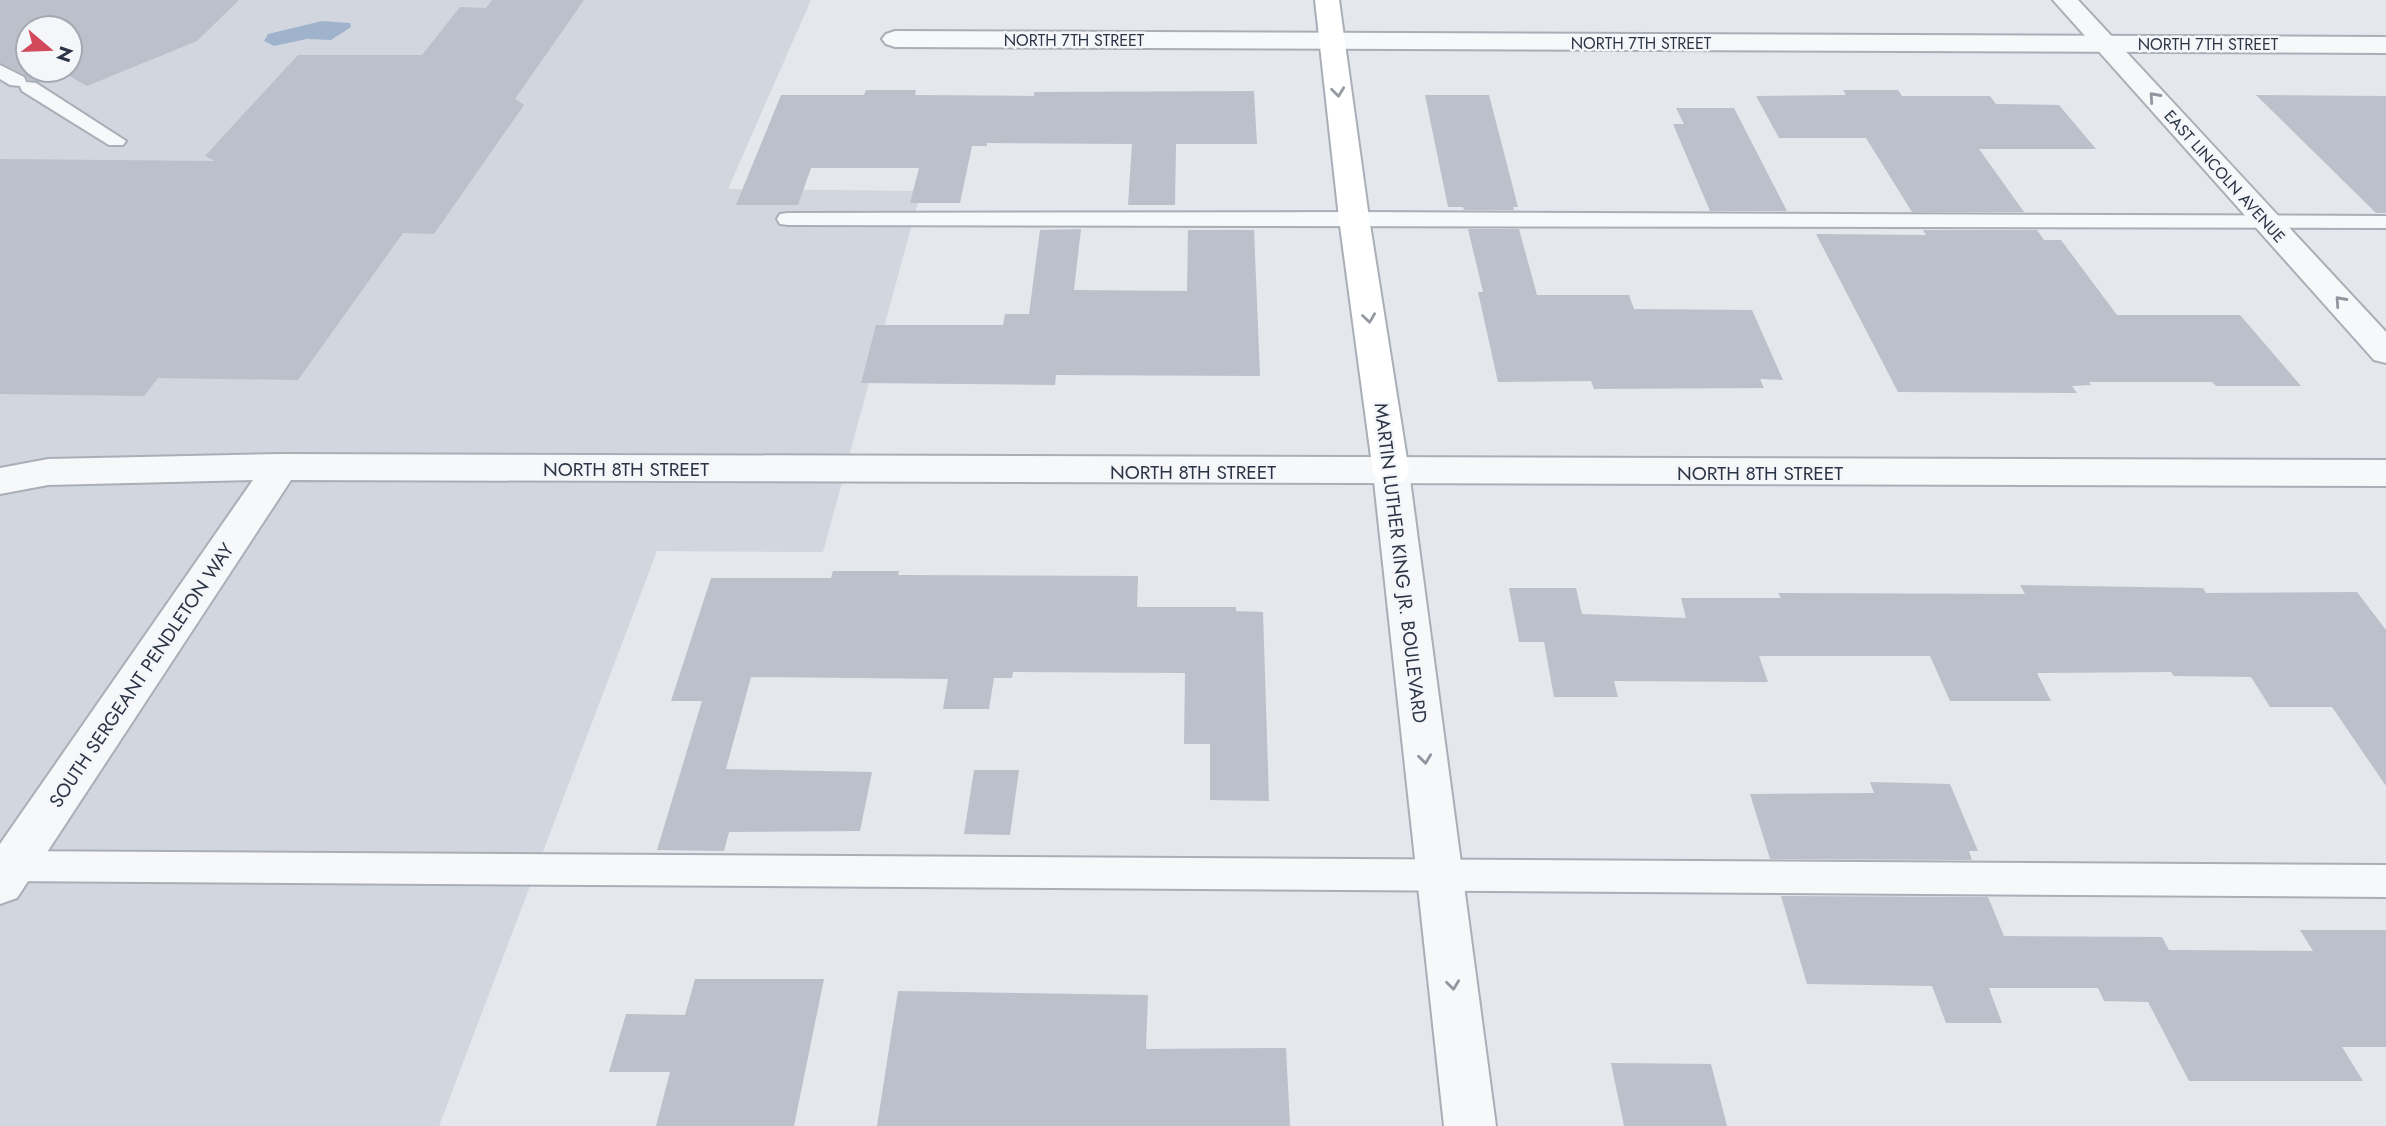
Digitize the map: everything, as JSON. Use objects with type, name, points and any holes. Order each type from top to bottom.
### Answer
[{"type":"main road","name":"MARTIN LUTHER KING JR. BOULEVARD","points":[[1327,0],[1354,218],[1391,472]]},
{"type":"street","name":"EAST LINCOLN AVENUE","points":[[2065,0],[2386,352]]},
{"type":"street","name":"NORTH 7TH STREET","points":[[895,39],[2386,45]]},
{"type":"street","name":"NORTH 8TH STREET","points":[[0,481],[48,472],[281,467],[2386,473]]},
{"type":"street","name":"SOUTH SERGEANT PENDLETON WAY","points":[[4,871],[281,467]]},
{"type":"street","name":"MARTIN LUTHER KING JR. BOULEVARD","points":[[1391,472],[1470,1126]]},
{"type":"lane","points":[[0,71],[116,141]]},
{"type":"lane","points":[[788,219],[2386,222]]},
{"type":"lane","points":[[4,871],[1439,874],[2386,881]]},
{"type":"shaded area","points":[[0,0],[811,0],[728,189],[921,191],[823,552],[657,551],[439,1126],[0,1126]]},
{"type":"water","points":[[322,21],[350,23],[351,27],[331,40],[307,39],[274,46],[264,41],[268,34]]},
{"type":"building","points":[[0,0],[239,0],[197,41],[87,86],[83,84],[84,14],[14,14],[14,70],[0,63]]},
{"type":"building","points":[[492,0],[584,0],[515,99],[524,105],[434,234],[403,233],[298,380],[158,378],[144,396],[0,394],[0,159],[215,161],[205,156],[298,55],[422,55],[460,7],[486,8]]},
{"type":"building","points":[[866,90],[916,90],[915,95],[1034,96],[1034,92],[1254,91],[1257,144],[1176,144],[1175,205],[1128,205],[1132,144],[987,143],[987,146],[972,146],[960,203],[910,203],[919,168],[811,168],[798,205],[736,205],[781,95],[864,95]]},
{"type":"building","points":[[1843,90],[1898,90],[1902,96],[1990,96],[1996,104],[2059,105],[2096,149],[1979,149],[2024,212],[1912,212],[1866,138],[1779,138],[1756,96],[1846,95]]},
{"type":"building","points":[[1425,95],[1489,95],[1518,207],[1513,207],[1514,210],[1464,210],[1463,207],[1448,207]]},
{"type":"building","points":[[2256,95],[2386,96],[2386,213],[2376,213]]},
{"type":"building","points":[[1676,108],[1734,108],[1787,211],[1710,211],[1673,124],[1684,124]]},
{"type":"building","points":[[1081,229],[1074,290],[1187,291],[1188,230],[1254,230],[1260,376],[1056,375],[1055,385],[861,383],[876,325],[1003,325],[1005,314],[1029,314],[1040,230]]},
{"type":"building","points":[[1468,229],[1519,229],[1537,295],[1629,295],[1634,309],[1752,310],[1783,380],[1760,379],[1764,388],[1594,389],[1591,381],[1498,382],[1478,292],[1483,292]]},
{"type":"building","points":[[1923,230],[2037,230],[2044,240],[2061,240],[2117,315],[2240,315],[2301,386],[2216,386],[2212,382],[2089,382],[2091,385],[2072,386],[2077,393],[1898,392],[1816,234],[1926,235]]},
{"type":"building","points":[[833,571],[899,571],[898,575],[1138,576],[1137,607],[1236,607],[1236,611],[1263,612],[1269,801],[1210,800],[1210,744],[1184,744],[1185,673],[1013,672],[1012,678],[994,678],[989,709],[943,709],[948,679],[751,677],[726,769],[872,772],[860,831],[729,832],[724,851],[657,850],[702,701],[671,701],[711,578],[831,578]]},
{"type":"building","points":[[2020,585],[2203,588],[2206,593],[2357,592],[2386,630],[2386,786],[2332,707],[2270,707],[2251,677],[2174,676],[2171,672],[2037,673],[2051,701],[1950,701],[1930,656],[1759,656],[1768,682],[1614,681],[1618,697],[1554,697],[1544,642],[1519,642],[1509,588],[1576,588],[1582,614],[1686,618],[1681,598],[1781,598],[1778,593],[2025,594]]},
{"type":"building","points":[[974,770],[1019,770],[1010,835],[964,834]]},
{"type":"building","points":[[1870,782],[1950,784],[1978,851],[1969,851],[1972,860],[1770,859],[1750,794],[1874,793]]},
{"type":"building","points":[[1781,896],[1988,897],[2004,936],[2162,937],[2169,950],[2313,951],[2300,930],[2386,930],[2386,1047],[2342,1047],[2363,1081],[2189,1081],[2148,1002],[2104,1001],[2098,988],[1989,988],[2002,1023],[1946,1023],[1932,986],[1807,984]]},
{"type":"building","points":[[695,979],[824,979],[794,1126],[656,1126],[670,1072],[609,1072],[626,1014],[685,1015]]},
{"type":"building","points":[[898,991],[1148,995],[1146,1049],[1286,1048],[1290,1126],[877,1126]]},
{"type":"building","points":[[1611,1063],[1711,1064],[1727,1126],[1624,1126]]}]
